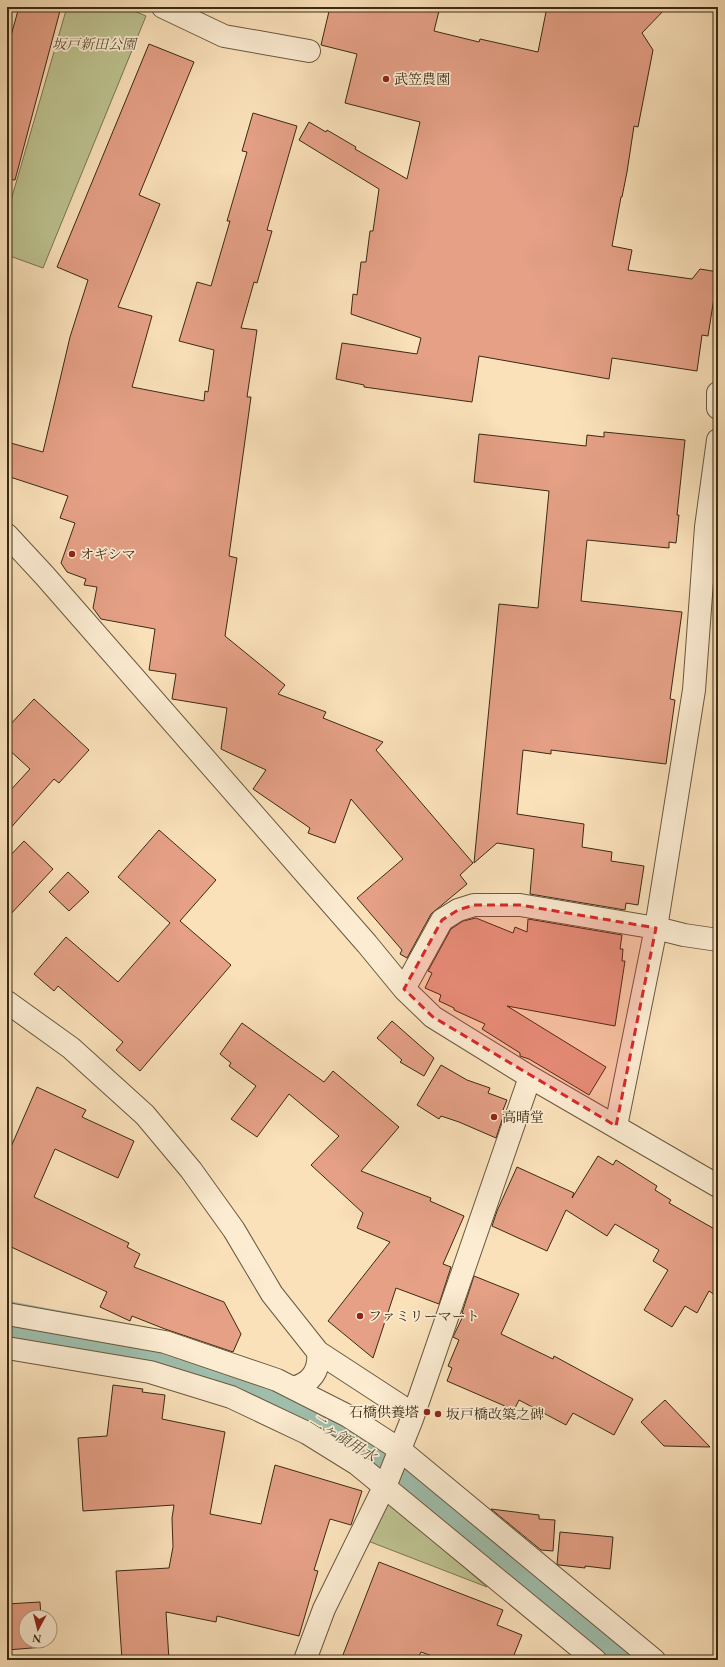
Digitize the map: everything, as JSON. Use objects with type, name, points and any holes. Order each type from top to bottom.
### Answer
[{"type":"street","points":[[163,7],[224,36],[309,51]]},
{"type":"street","points":[[718,393],[718,408]]},
{"type":"street","points":[[616,1126],[656,928],[694,690],[706,527],[718,440]]},
{"type":"street","points":[[7,535],[45,576],[404,989],[432,1017],[530,1077],[718,1186]]},
{"type":"street","points":[[404,989],[442,920],[458,910],[474,905],[520,905],[656,928],[684,936],[718,940]]},
{"type":"street","points":[[7,1002],[71,1048],[145,1114],[196,1176],[234,1230],[272,1294],[318,1352],[413,1414]]},
{"type":"street","points":[[305,1660],[324,1609],[386,1483],[398,1453],[413,1414],[530,1077]]},
{"type":"street","points":[[7,1314],[165,1342],[277,1380],[348,1416],[398,1453],[654,1660]]},
{"type":"street","points":[[7,1348],[150,1372],[231,1397],[307,1433],[386,1483],[595,1660]]},
{"type":"street","points":[[293,1388],[307,1382],[313,1376],[319,1361],[318,1352]]},
{"type":"highlighted area","points":[[474,905],[520,905],[656,928],[616,1126],[433,1017],[404,989],[442,920],[458,910]]},
{"type":"green space","name":"坂戸新田公園","points":[[67,7],[125,7],[146,16],[43,268],[7,255],[7,214]]},
{"type":"green space","points":[[387,1501],[487,1587],[368,1541]]},
{"type":"building","points":[[19,7],[61,7],[15,180],[7,179],[7,50]]},
{"type":"building","points":[[330,7],[440,7],[434,31],[479,42],[480,39],[538,52],[547,7],[667,7],[642,33],[653,50],[638,127],[634,126],[627,172],[612,246],[632,250],[628,270],[692,279],[700,269],[718,272],[708,336],[702,335],[697,371],[612,358],[609,379],[479,356],[472,402],[364,387],[364,385],[336,379],[342,343],[417,354],[421,338],[351,314],[353,294],[357,295],[361,262],[366,262],[370,231],[373,231],[379,189],[299,140],[309,122],[326,132],[327,130],[356,147],[355,149],[407,179],[420,122],[345,103],[357,54],[321,45]]},
{"type":"building","points":[[149,44],[194,62],[139,195],[160,204],[118,307],[152,316],[132,387],[204,401],[205,391],[208,392],[214,350],[179,341],[197,282],[211,286],[230,221],[227,221],[247,152],[242,151],[253,113],[297,126],[267,230],[272,231],[257,283],[254,282],[241,328],[257,330],[247,397],[251,397],[229,556],[237,558],[225,636],[285,685],[278,694],[326,712],[323,718],[383,742],[376,750],[473,863],[460,875],[467,884],[431,914],[407,958],[400,954],[402,950],[357,898],[403,859],[351,799],[335,843],[308,833],[310,828],[253,789],[266,770],[221,749],[227,708],[172,699],[176,674],[149,670],[155,629],[101,619],[93,608],[97,587],[84,585],[86,579],[67,572],[61,563],[75,523],[60,518],[68,496],[7,476],[7,442],[43,452],[70,337],[88,280],[57,267]]},
{"type":"building","points":[[604,432],[685,440],[677,515],[679,515],[676,543],[669,542],[669,548],[587,540],[581,601],[682,612],[670,699],[675,700],[666,764],[551,750],[551,754],[523,750],[517,814],[584,824],[582,847],[612,852],[611,861],[644,866],[638,905],[626,903],[625,910],[530,894],[534,849],[497,843],[474,863],[499,604],[538,608],[549,491],[474,482],[479,434],[586,446],[587,435],[604,437]]},
{"type":"building","points":[[34,699],[89,750],[59,783],[54,779],[7,832],[7,794],[30,769],[7,748],[7,728]]},
{"type":"building","points":[[159,830],[216,880],[180,921],[231,965],[140,1071],[116,1050],[123,1042],[58,986],[54,991],[34,974],[66,937],[118,982],[170,923],[118,877]]},
{"type":"building","points":[[24,841],[53,869],[7,918],[7,859]]},
{"type":"building","points":[[68,872],[89,892],[69,911],[49,892]]},
{"type":"building","points":[[476,918],[513,933],[515,927],[527,932],[528,919],[622,935],[620,949],[623,949],[622,961],[625,961],[615,1026],[507,1006],[606,1067],[589,1095],[529,1059],[520,1056],[520,1053],[482,1029],[485,1024],[454,1010],[454,1008],[439,1001],[441,995],[425,988],[432,973],[428,971],[451,929],[463,921]]},
{"type":"building","points":[[392,1021],[434,1058],[424,1076],[400,1062],[402,1060],[377,1038]]},
{"type":"building","points":[[242,1023],[324,1082],[333,1071],[399,1127],[361,1171],[431,1198],[430,1201],[464,1216],[443,1264],[451,1267],[439,1304],[396,1288],[373,1358],[328,1321],[390,1242],[357,1228],[363,1213],[311,1165],[339,1136],[289,1094],[257,1137],[231,1119],[256,1086],[229,1066],[231,1063],[220,1054]]},
{"type":"building","points":[[441,1065],[467,1080],[490,1088],[488,1093],[507,1100],[496,1138],[441,1116],[439,1119],[417,1105]]},
{"type":"building","points":[[37,1087],[86,1110],[82,1117],[134,1141],[118,1178],[55,1149],[34,1197],[129,1243],[127,1247],[140,1254],[134,1267],[224,1302],[241,1334],[233,1352],[132,1316],[130,1321],[100,1307],[107,1292],[7,1245],[7,1156]]},
{"type":"building","points":[[598,1156],[613,1165],[616,1160],[657,1186],[655,1190],[671,1200],[669,1203],[718,1231],[718,1297],[709,1291],[697,1313],[685,1306],[672,1327],[644,1310],[668,1270],[653,1261],[659,1250],[615,1224],[607,1236],[566,1210],[547,1251],[492,1226],[497,1211],[517,1167],[574,1193],[572,1198]]},
{"type":"building","points":[[474,1276],[519,1294],[501,1334],[553,1359],[554,1356],[633,1399],[614,1435],[573,1413],[566,1425],[519,1400],[514,1410],[447,1381],[452,1368],[448,1366],[459,1340],[453,1337],[464,1314],[462,1313]]},
{"type":"building","points":[[113,1385],[143,1389],[142,1392],[165,1395],[162,1419],[225,1432],[210,1514],[261,1524],[275,1465],[362,1491],[351,1525],[330,1519],[314,1570],[318,1571],[299,1636],[217,1616],[216,1622],[166,1612],[169,1660],[122,1660],[116,1571],[169,1568],[173,1547],[172,1518],[174,1505],[83,1511],[78,1438],[107,1436]]},
{"type":"building","points":[[665,1400],[710,1447],[664,1446],[641,1422]]},
{"type":"building","points":[[491,1509],[539,1515],[539,1519],[555,1520],[553,1551],[541,1550]]},
{"type":"building","points":[[560,1532],[613,1537],[610,1569],[585,1566],[585,1568],[557,1564]]},
{"type":"building","points":[[379,1562],[503,1610],[497,1625],[522,1635],[512,1660],[443,1660],[421,1652],[417,1660],[341,1660]]},
{"type":"building","points":[[40,1602],[40,1609],[18,1609],[18,1649],[19,1649],[7,1650],[7,1604]]},
{"type":"waterway","name":"二ヶ領用水","points":[[7,1327],[156,1355],[238,1382],[305,1414],[361,1445],[623,1660]]},
{"type":"place","name":"武笠農園","points":[[386,79]]},
{"type":"place","name":"オギシマ","points":[[72,554]]},
{"type":"place","name":"高晴堂","points":[[494,1117]]},
{"type":"place","name":"ファミリーマート","points":[[360,1316]]},
{"type":"place","name":"石橋供養塔","points":[[427,1412]]},
{"type":"place","name":"坂戸橋改築之碑","points":[[438,1414]]}]
